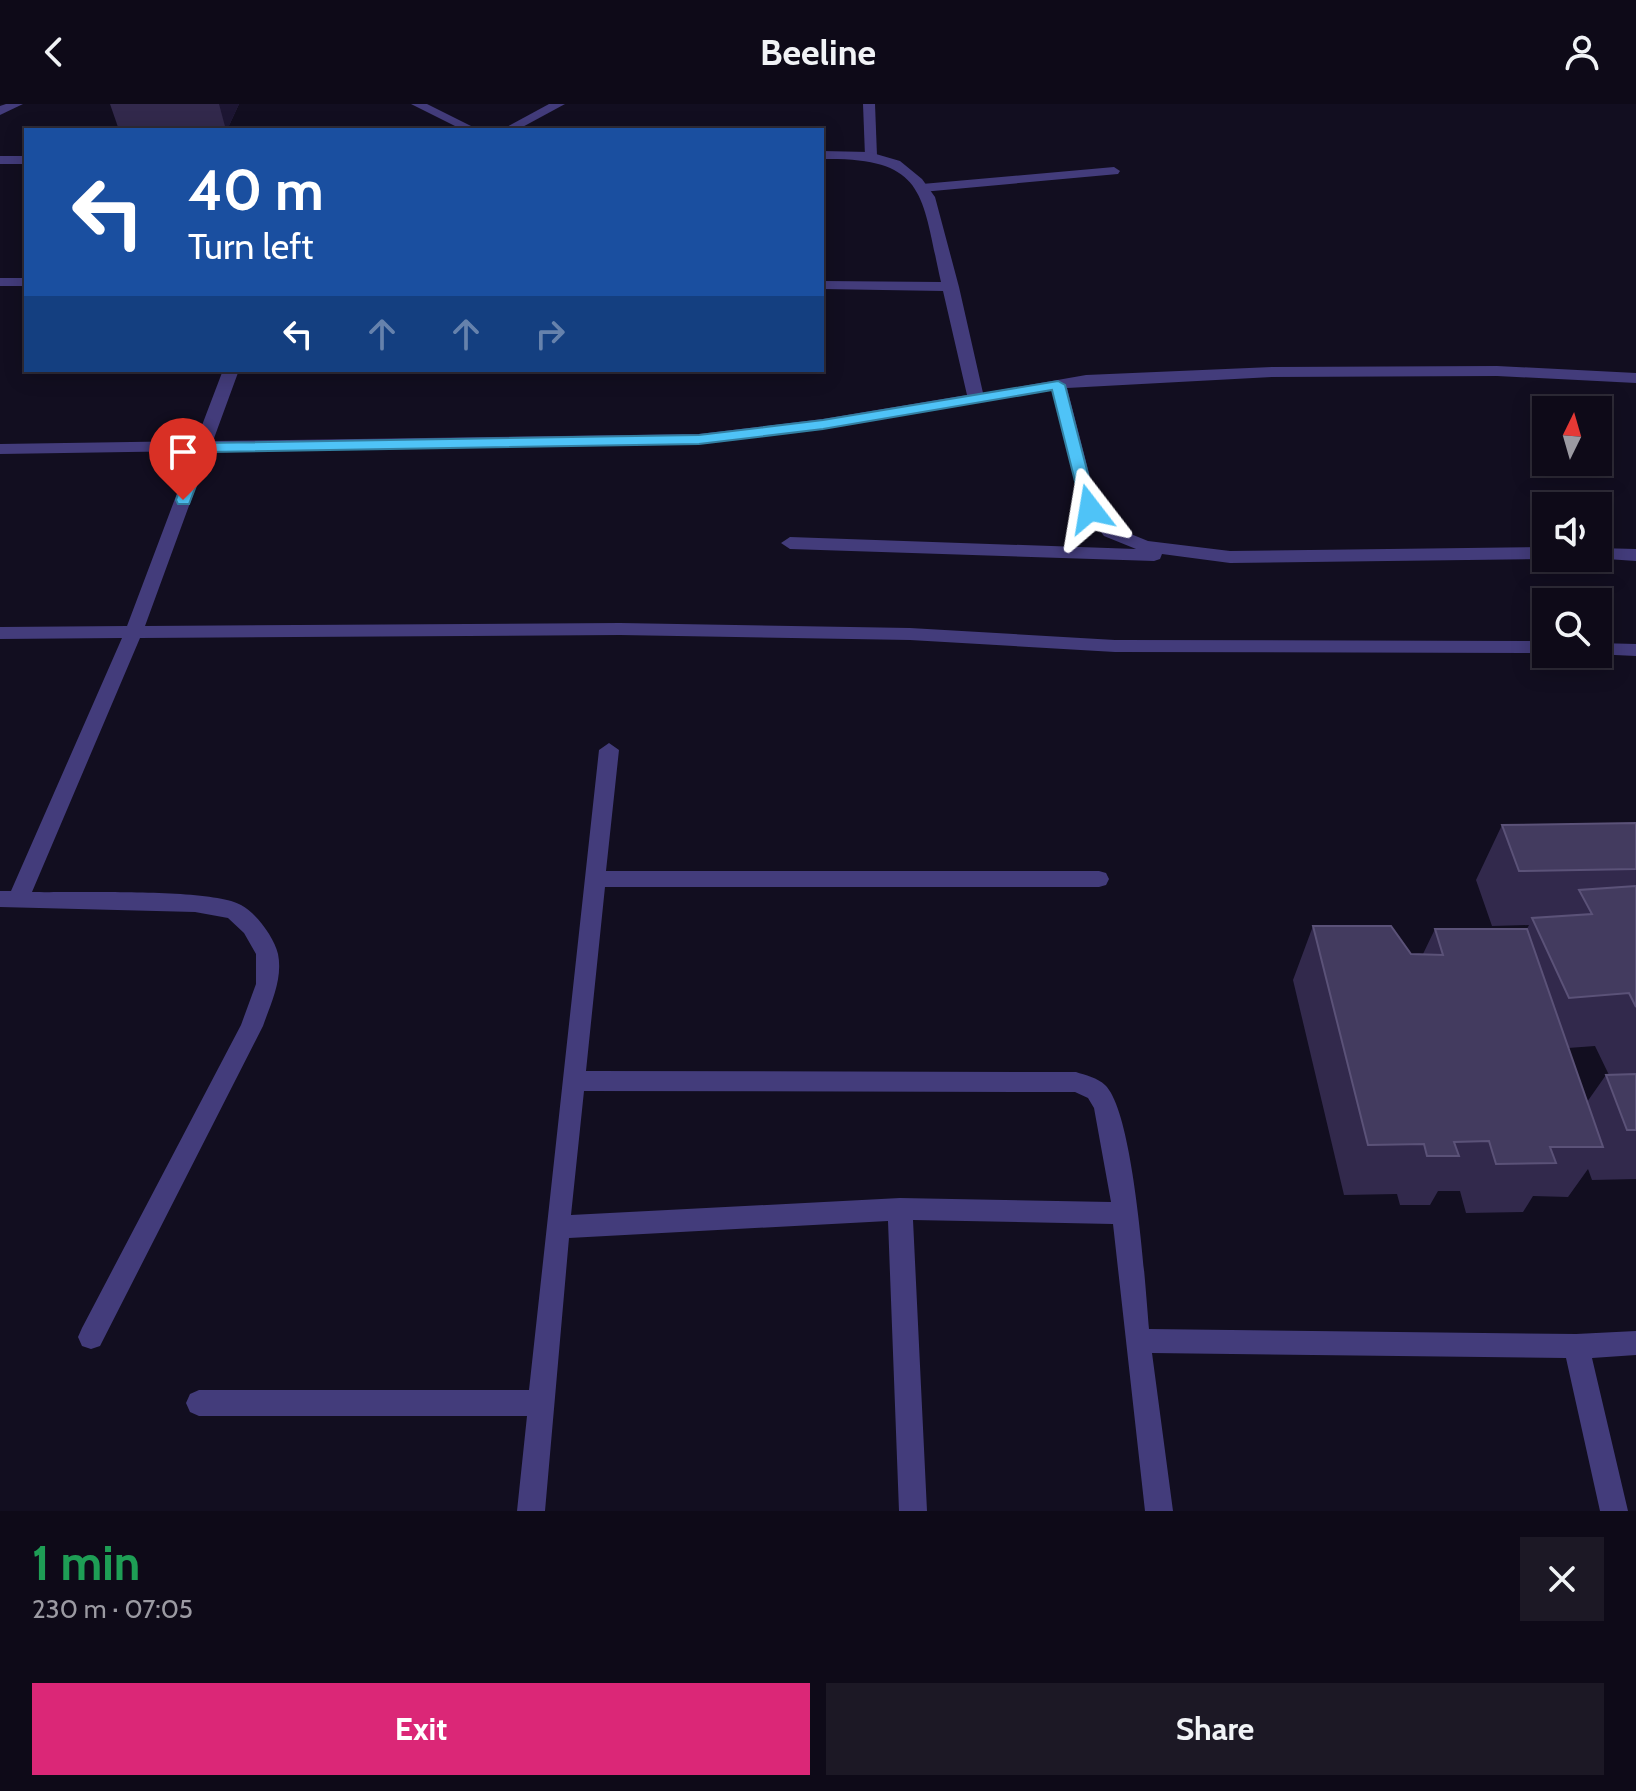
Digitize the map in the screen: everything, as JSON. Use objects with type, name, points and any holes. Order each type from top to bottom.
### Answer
[{"type":"street","points":[[0,111],[17,104]]},
{"type":"street","points":[[417,104],[469,128]]},
{"type":"street","points":[[511,128],[559,104]]},
{"type":"street","points":[[824,155],[886,158],[902,167],[928,197],[952,287],[976,398]]},
{"type":"street","points":[[0,160],[24,160]]},
{"type":"street","points":[[0,282],[24,282]]},
{"type":"street","points":[[824,285],[952,287]]},
{"type":"street","points":[[0,449],[699,439],[823,424],[1086,380],[1272,372],[1497,371],[1636,378]]},
{"type":"street","points":[[91,1337],[252,1026],[267,984],[267,953],[252,927],[234,911],[195,904],[9,899],[134,631],[230,372]]},
{"type":"street","points":[[1058,385],[1090,509],[1110,532],[1145,546],[1230,557]]},
{"type":"street","points":[[790,543],[1230,557],[1532,553]]},
{"type":"street","points":[[1612,554],[1636,555]]},
{"type":"street","points":[[0,633],[620,629],[910,634],[1115,646],[1532,647]]},
{"type":"street","points":[[1612,649],[1636,650]]},
{"type":"street","points":[[531,1511],[609,750]]},
{"type":"street","points":[[596,879],[1099,879]]},
{"type":"street","points":[[575,1081],[1076,1082],[1099,1093],[1108,1111],[1125,1213],[1159,1511]]},
{"type":"street","points":[[558,1227],[900,1209],[1125,1213]]},
{"type":"street","points":[[900,1209],[913,1511]]},
{"type":"street","points":[[1138,1341],[1576,1346],[1636,1343]]},
{"type":"street","points":[[1576,1346],[1614,1511]]},
{"type":"street","points":[[199,1403],[541,1403]]},
{"type":"lane","points":[[869,104],[871,156]]},
{"type":"lane","points":[[922,188],[1114,171]]},
{"type":"building","points":[[1636,823],[1636,869],[1519,871],[1502,825]]},
{"type":"building","points":[[1636,886],[1636,1007],[1629,993],[1569,998],[1532,918],[1592,914],[1579,890]]},
{"type":"building","points":[[1313,926],[1391,926],[1411,954],[1443,955],[1435,929],[1527,929],[1603,1147],[1550,1147],[1556,1163],[1496,1164],[1489,1141],[1454,1142],[1459,1156],[1427,1156],[1424,1144],[1368,1145]]},
{"type":"building","points":[[1636,1074],[1636,1130],[1627,1130],[1606,1075]]},
{"type":"route","points":[[183,500],[203,448],[699,439],[823,424],[1058,385],[1090,509]]}]
